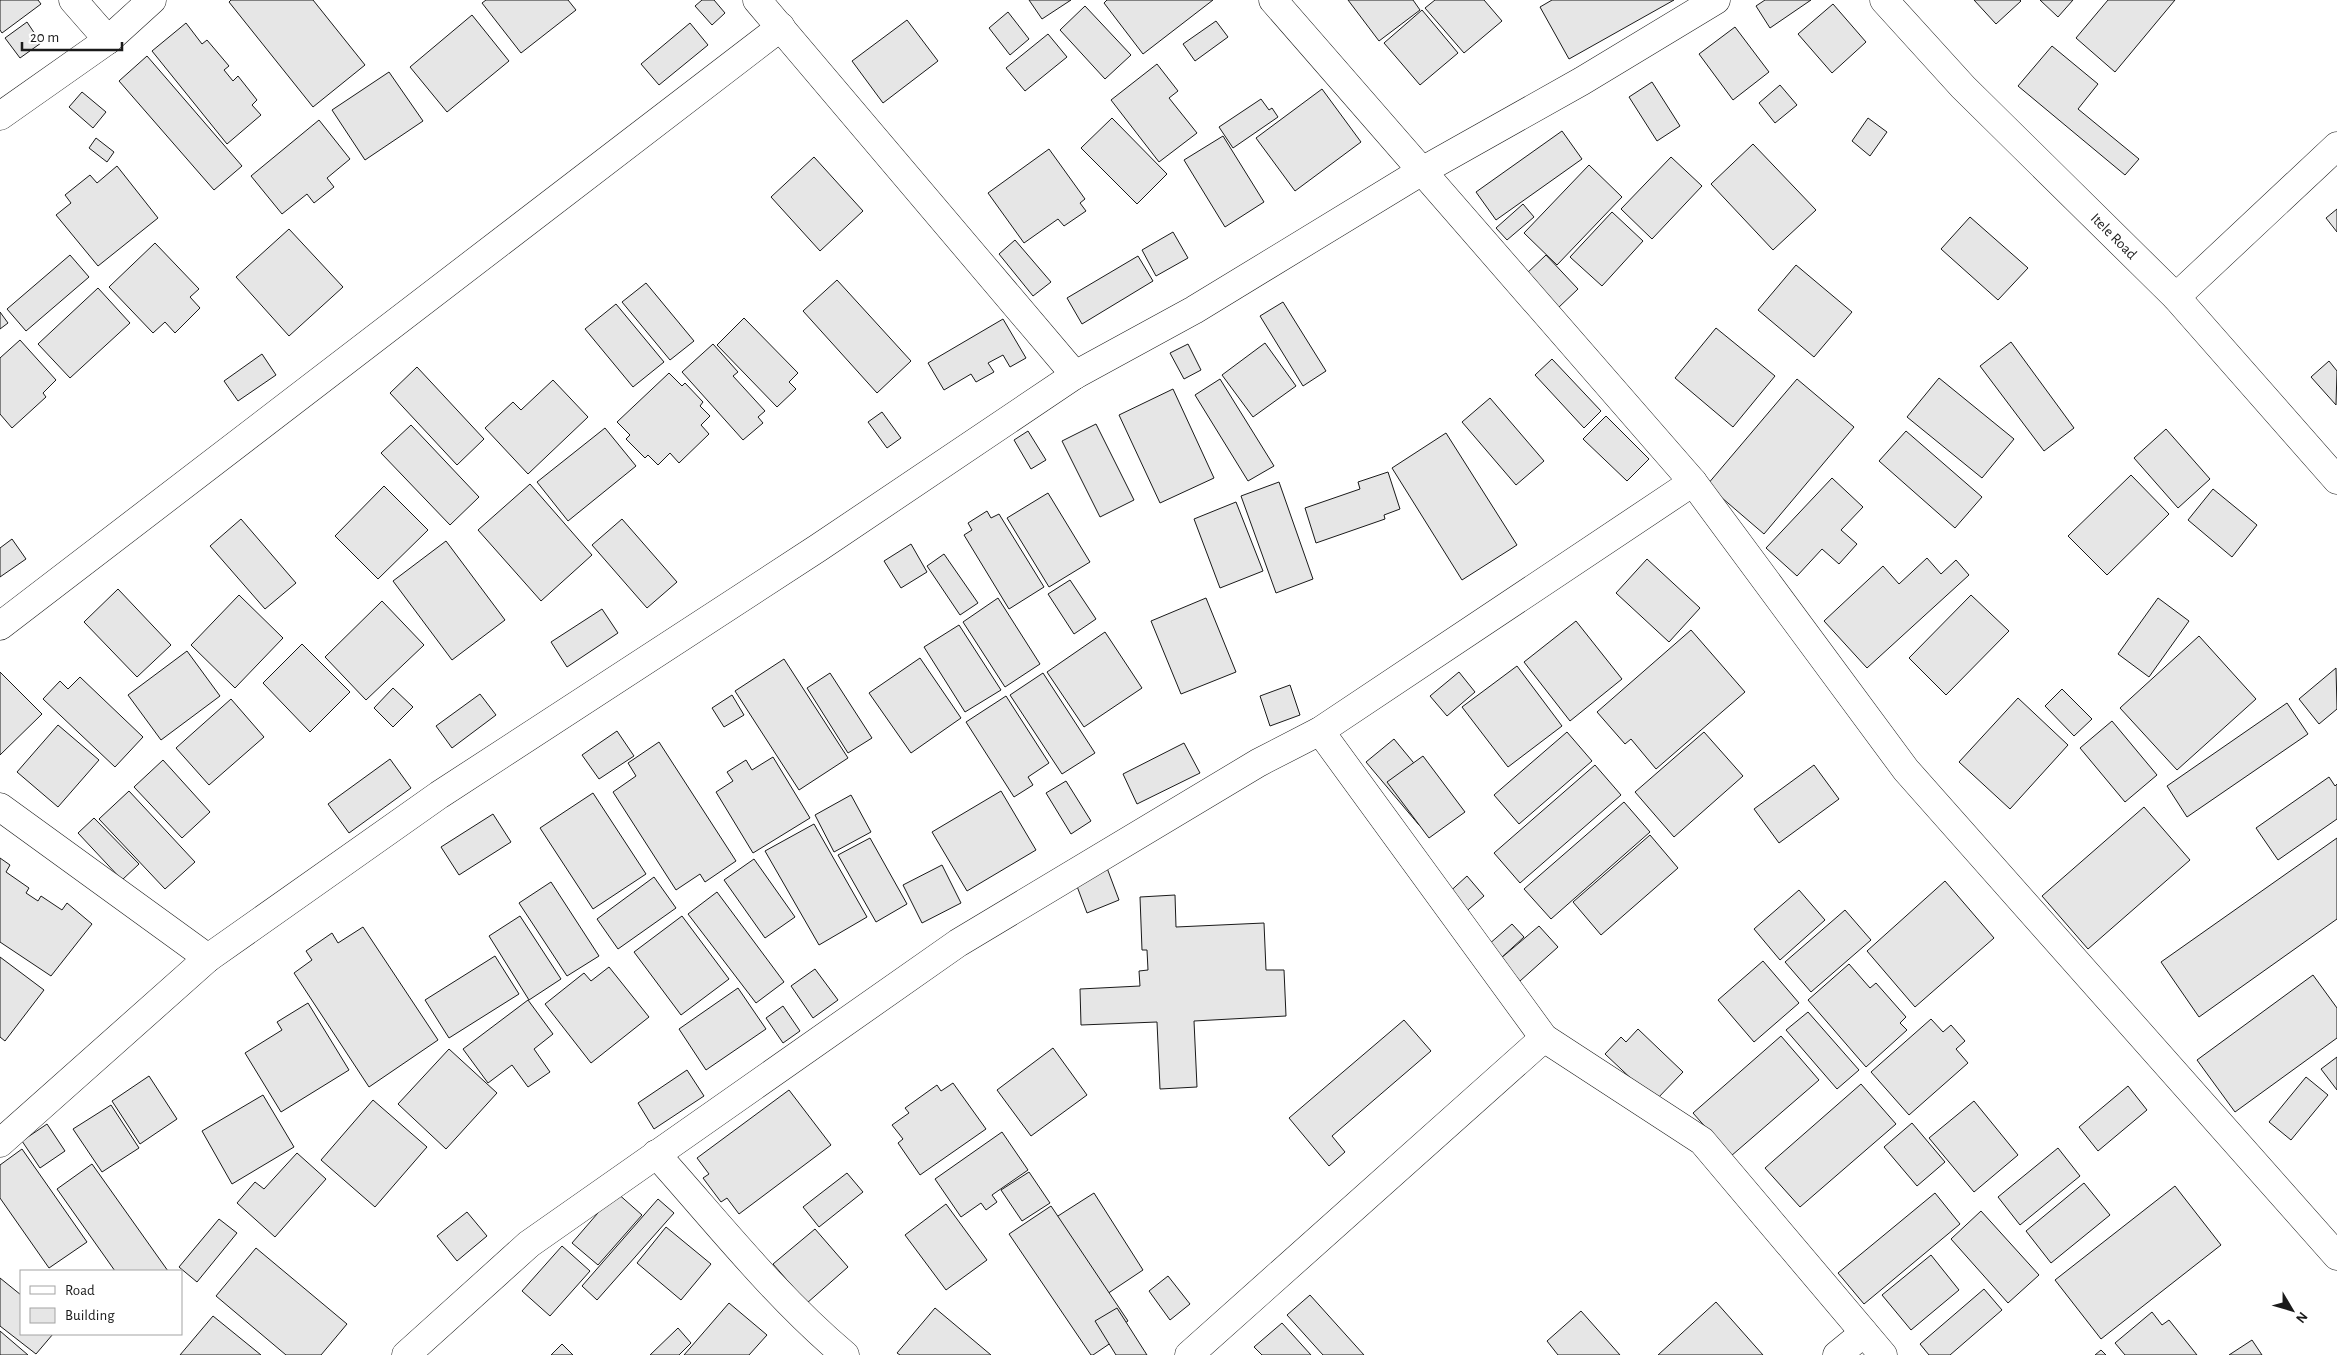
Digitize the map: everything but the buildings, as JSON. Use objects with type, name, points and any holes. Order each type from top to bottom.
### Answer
[{"type":"street","points":[[73,0],[108,40]]},
{"type":"street","points":[[0,116],[108,40],[152,0]]},
{"type":"street","points":[[757,0],[1075,374]]},
{"type":"street","points":[[1273,0],[1693,482],[1906,770],[2337,1256]]},
{"type":"street","points":[[0,1143],[208,958],[439,795],[818,548],[1075,374],[1194,310],[1422,171],[1582,81],[1716,0]]},
{"type":"street","name":"Itele Road","points":[[1884,0],[1963,87],[2176,297],[2337,480]]},
{"type":"street","points":[[0,626],[781,27]]},
{"type":"street","points":[[2176,297],[2337,146]]},
{"type":"street","points":[[406,1355],[529,1244],[958,944],[1258,763],[1320,731],[1693,482]]},
{"type":"street","points":[[1320,731],[1544,1038],[1702,1141],[1883,1355]]},
{"type":"street","points":[[0,807],[208,958]]},
{"type":"street","points":[[1189,1355],[1544,1038]]},
{"type":"street","points":[[656,1154],[776,1288],[820,1334],[845,1355]]},
{"type":"street","points":[[1837,1355],[1864,1333]]}]
